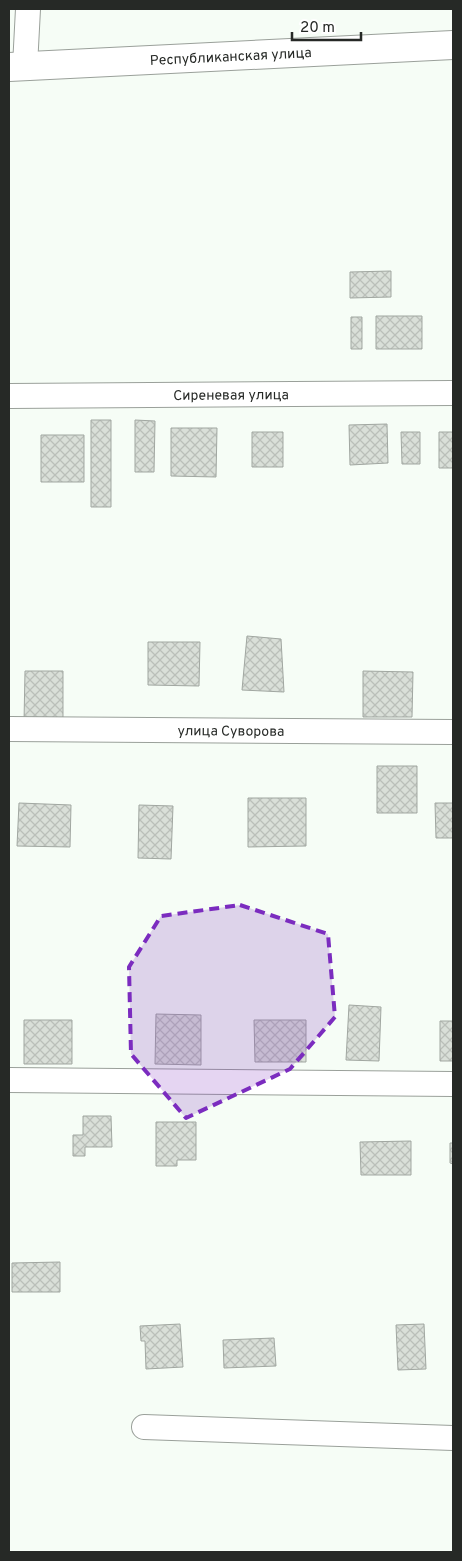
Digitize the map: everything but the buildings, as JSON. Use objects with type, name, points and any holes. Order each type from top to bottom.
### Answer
[{"type":"street","points":[[17,66],[28,9]]},
{"type":"street","name":"Республиканская улица","points":[[17,66],[453,46]]},
{"type":"street","name":"Сиреневая улица","points":[[9,396],[453,394]]},
{"type":"street","name":"улица Суворова","points":[[9,729],[453,732]]},
{"type":"street","points":[[9,1080],[453,1084]]},
{"type":"street","points":[[144,1426],[453,1438]]},
{"type":"highlighted area","points":[[240,905],[328,934],[335,1017],[290,1069],[186,1118],[131,1054],[129,967],[161,916]]}]
